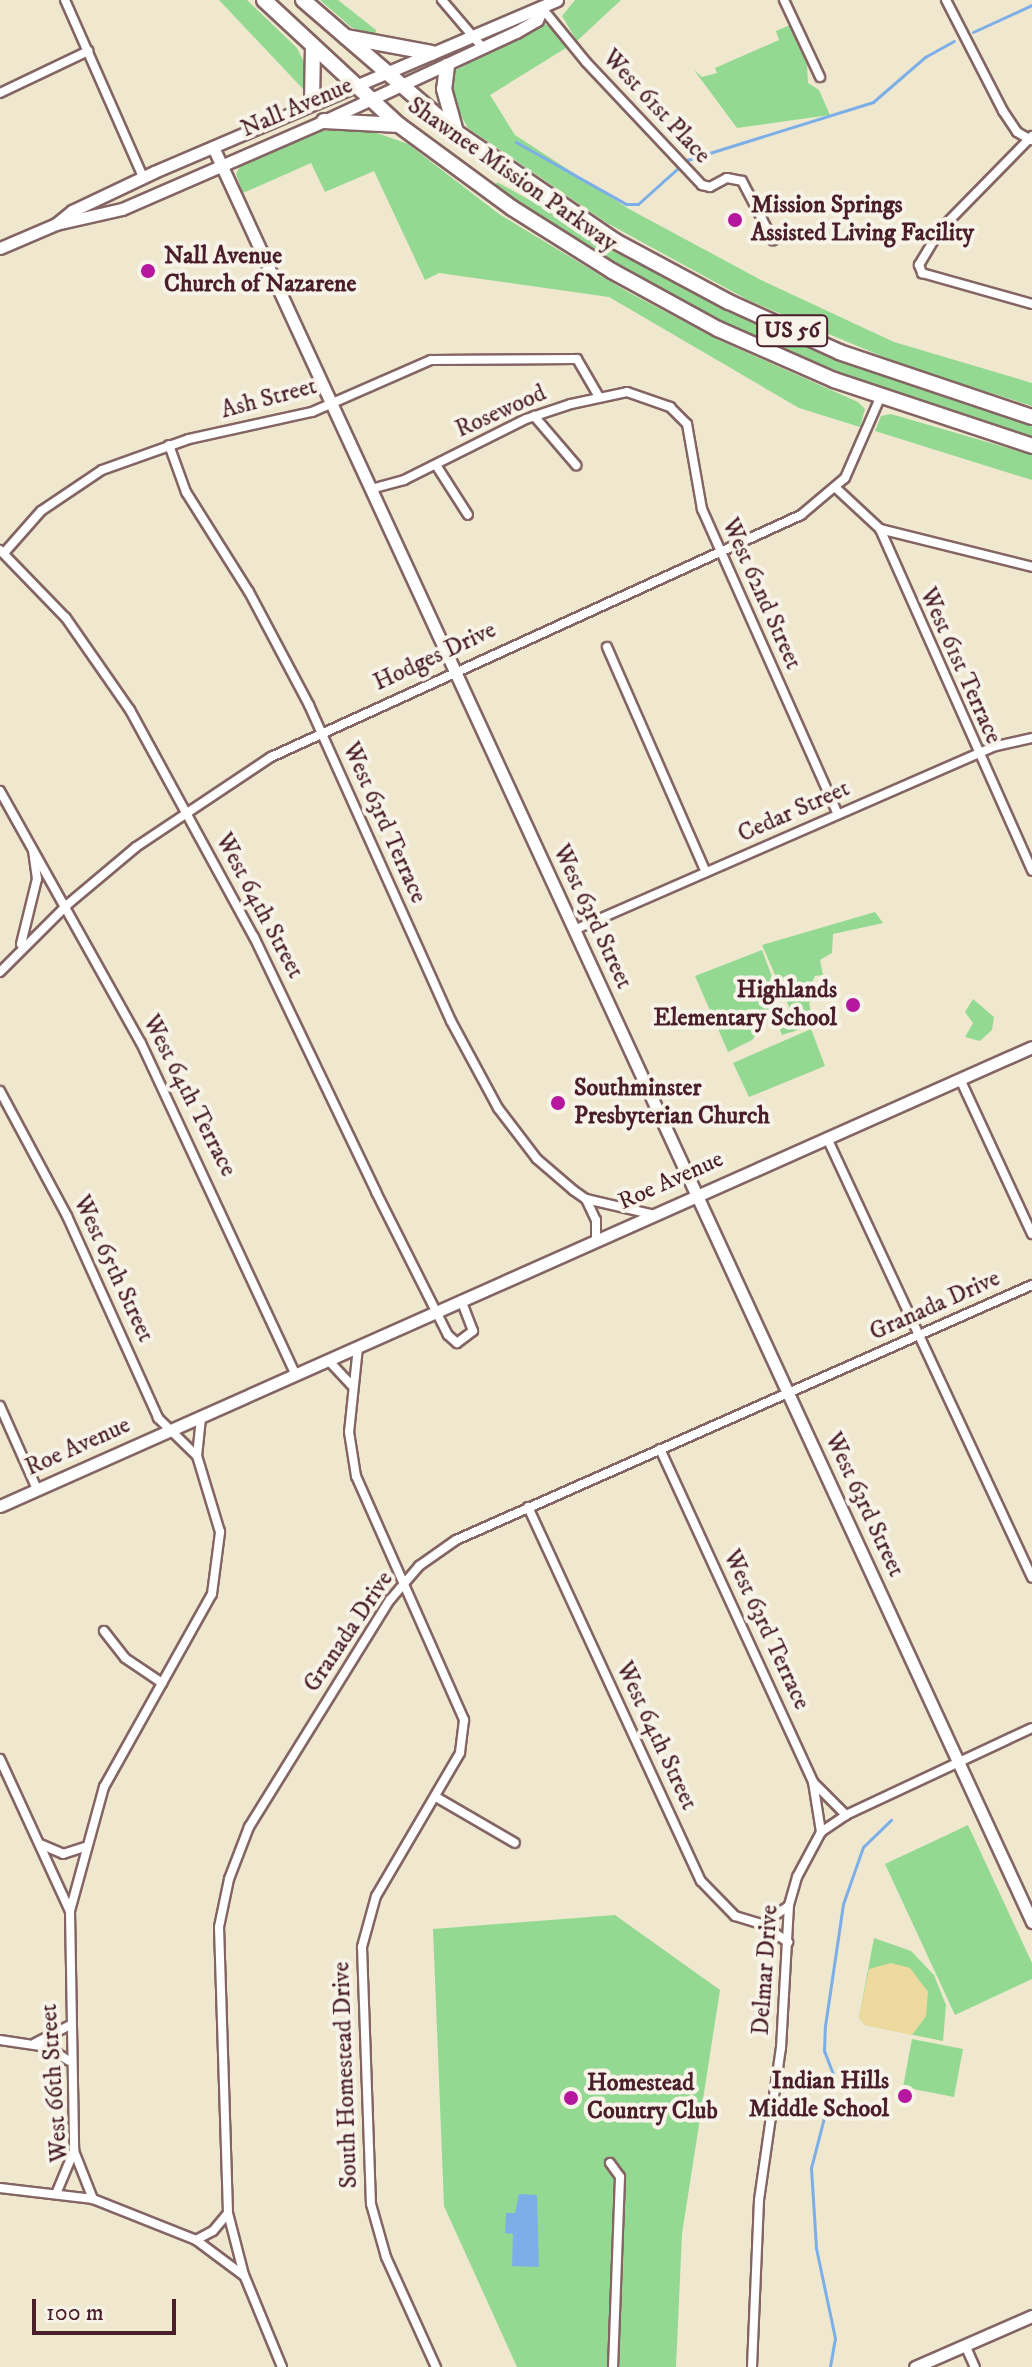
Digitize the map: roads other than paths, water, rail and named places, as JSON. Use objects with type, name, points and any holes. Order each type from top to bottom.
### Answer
[{"type":"highway","name":"Shawnee Mission Parkway","points":[[264,0],[352,85],[399,125],[512,208],[612,271],[718,329],[880,398],[1032,446]]},
{"type":"highway","name":"Shawnee Mission Parkway","points":[[303,0],[456,132],[615,241],[729,302],[890,372],[1032,417]]},
{"type":"highway","points":[[344,37],[432,53]]},
{"type":"highway","points":[[312,103],[313,48]]},
{"type":"highway","points":[[447,66],[444,89],[456,132]]},
{"type":"highway","points":[[324,121],[399,125]]},
{"type":"main road","name":"Nall Avenue","points":[[56,224],[72,211],[143,177],[432,53],[470,33],[557,0]]},
{"type":"main road","name":"Nall Avenue","points":[[0,248],[56,224],[122,209],[370,101],[537,20],[542,8]]},
{"type":"main road","name":"West 63rd Street","points":[[213,147],[1032,1922]]},
{"type":"main road","name":"Roe Avenue","points":[[0,1506],[1032,1047]]},
{"type":"main road","points":[[915,2367],[1032,2316]]},
{"type":"street","points":[[65,0],[143,177]]},
{"type":"street","points":[[442,0],[482,47]]},
{"type":"street","points":[[784,0],[820,77]]},
{"type":"street","points":[[946,0],[983,78],[1017,132],[1031,138],[940,230],[919,265],[922,273],[1032,304]]},
{"type":"street","name":"West 61st Place","points":[[542,8],[690,172],[710,187],[727,178],[742,181],[773,240]]},
{"type":"street","points":[[0,93],[88,51]]},
{"type":"street","name":"Ash Street","points":[[2,551],[21,529],[68,491],[102,470],[169,445],[331,404],[416,366],[446,360],[577,359],[599,397]]},
{"type":"street","name":"Rosewood","points":[[371,489],[436,465],[534,416],[627,392],[653,398]]},
{"type":"street","name":"West 62nd Street","points":[[653,398],[687,424],[696,489],[838,814]]},
{"type":"street","name":"Hodges Drive","points":[[0,972],[67,905],[186,811],[321,731],[801,515],[837,489],[880,398]]},
{"type":"street","points":[[534,416],[576,465]]},
{"type":"street","name":"West 63rd Terrace","points":[[169,445],[186,492],[273,633],[321,731],[451,1021],[498,1108],[537,1159],[586,1199],[651,1214]]},
{"type":"street","points":[[436,465],[468,515]]},
{"type":"street","name":"West 61st Terrace","points":[[837,489],[880,529],[1032,871]]},
{"type":"street","points":[[880,529],[1032,567]]},
{"type":"street","name":"West 64th Street","points":[[2,551],[66,618],[99,662],[186,811],[289,1006],[437,1312]]},
{"type":"street","points":[[607,647],[706,872]]},
{"type":"street","name":"Cedar Street","points":[[574,930],[978,753],[1032,738]]},
{"type":"street","name":"West 64th Terrace","points":[[0,791],[67,905],[187,1134],[295,1374]]},
{"type":"street","name":"West 64th Terrace","points":[[19,950],[37,879],[31,844]]},
{"type":"street","points":[[960,1079],[1032,1234]]},
{"type":"street","name":"West 65th Street","points":[[0,1091],[61,1203],[169,1431],[197,1456]]},
{"type":"street","points":[[827,1138],[1032,1578]]},
{"type":"street","points":[[586,1199],[596,1220],[596,1239]]},
{"type":"street","name":"Granada Drive","points":[[244,2275],[228,2213],[217,1953],[229,1879],[262,1803],[405,1583],[456,1540],[1032,1285]]},
{"type":"street","points":[[437,1312],[453,1341],[466,1341],[473,1327],[461,1300]]},
{"type":"street","name":"South Homestead Drive","points":[[358,1347],[353,1387],[351,1456],[464,1720],[460,1753],[376,1896],[364,1933],[361,1973],[371,2204],[386,2257],[436,2367]]},
{"type":"street","points":[[328,1360],[343,1371],[353,1387]]},
{"type":"street","points":[[0,1406],[37,1489]]},
{"type":"street","name":"West 65th Street","points":[[70,1911],[84,1847],[104,1787],[202,1618],[219,1563],[218,1516],[197,1456],[201,1417]]},
{"type":"street","name":"West 63rd Terrace","points":[[660,1449],[813,1782],[821,1832]]},
{"type":"street","name":"West 64th Street","points":[[528,1507],[701,1881],[735,1916],[762,1924],[788,1942]]},
{"type":"street","points":[[104,1631],[125,1658],[162,1683]]},
{"type":"street","name":"Delmar Drive","points":[[752,2367],[759,2200],[781,2048],[789,1905],[797,1877],[821,1832],[846,1815],[1032,1728]]},
{"type":"street","name":"West 66th Street","points":[[0,1759],[70,1911],[69,2061],[74,2151],[93,2199]]},
{"type":"street","points":[[813,1782],[846,1815]]},
{"type":"street","points":[[436,1797],[515,1843]]},
{"type":"street","points":[[39,1843],[63,1854],[84,1847]]},
{"type":"street","points":[[762,1924],[789,1905]]},
{"type":"street","points":[[30,2044],[69,2026]]},
{"type":"street","points":[[0,2040],[30,2044],[69,2061]]},
{"type":"street","points":[[56,2194],[74,2151]]},
{"type":"street","points":[[610,2163],[620,2177],[613,2367]]},
{"type":"street","points":[[0,2188],[93,2199],[196,2240],[244,2275],[282,2367]]},
{"type":"street","points":[[196,2240],[213,2231],[228,2213]]},
{"type":"street","points":[[965,2345],[975,2367]]},
{"type":"water","points":[[519,2194],[537,2195],[539,2267],[512,2266],[513,2234],[505,2233],[506,2213],[515,2213]]},
{"type":"waterway","points":[[973,32],[1032,5]]},
{"type":"waterway","points":[[516,142],[626,204],[638,204],[687,160],[873,102],[925,57],[954,41]]},
{"type":"waterway","points":[[833,2074],[824,2051],[825,2026],[843,1904],[863,1847],[891,1820]]},
{"type":"waterway","points":[[829,2098],[811,2168],[816,2248],[835,2338],[830,2367]]},
{"type":"place","name":"Mission Springs Assisted Living Facility","points":[[735,220]]},
{"type":"place","name":"Nall Avenue Church of Nazarene","points":[[148,271]]},
{"type":"place","name":"Highlands Elementary School","points":[[853,1005]]},
{"type":"place","name":"Southminster Presbyterian Church","points":[[558,1103]]},
{"type":"place","name":"Indian Hills Middle School","points":[[905,2096]]},
{"type":"place","name":"Homestead Country Club","points":[[571,2098]]}]
